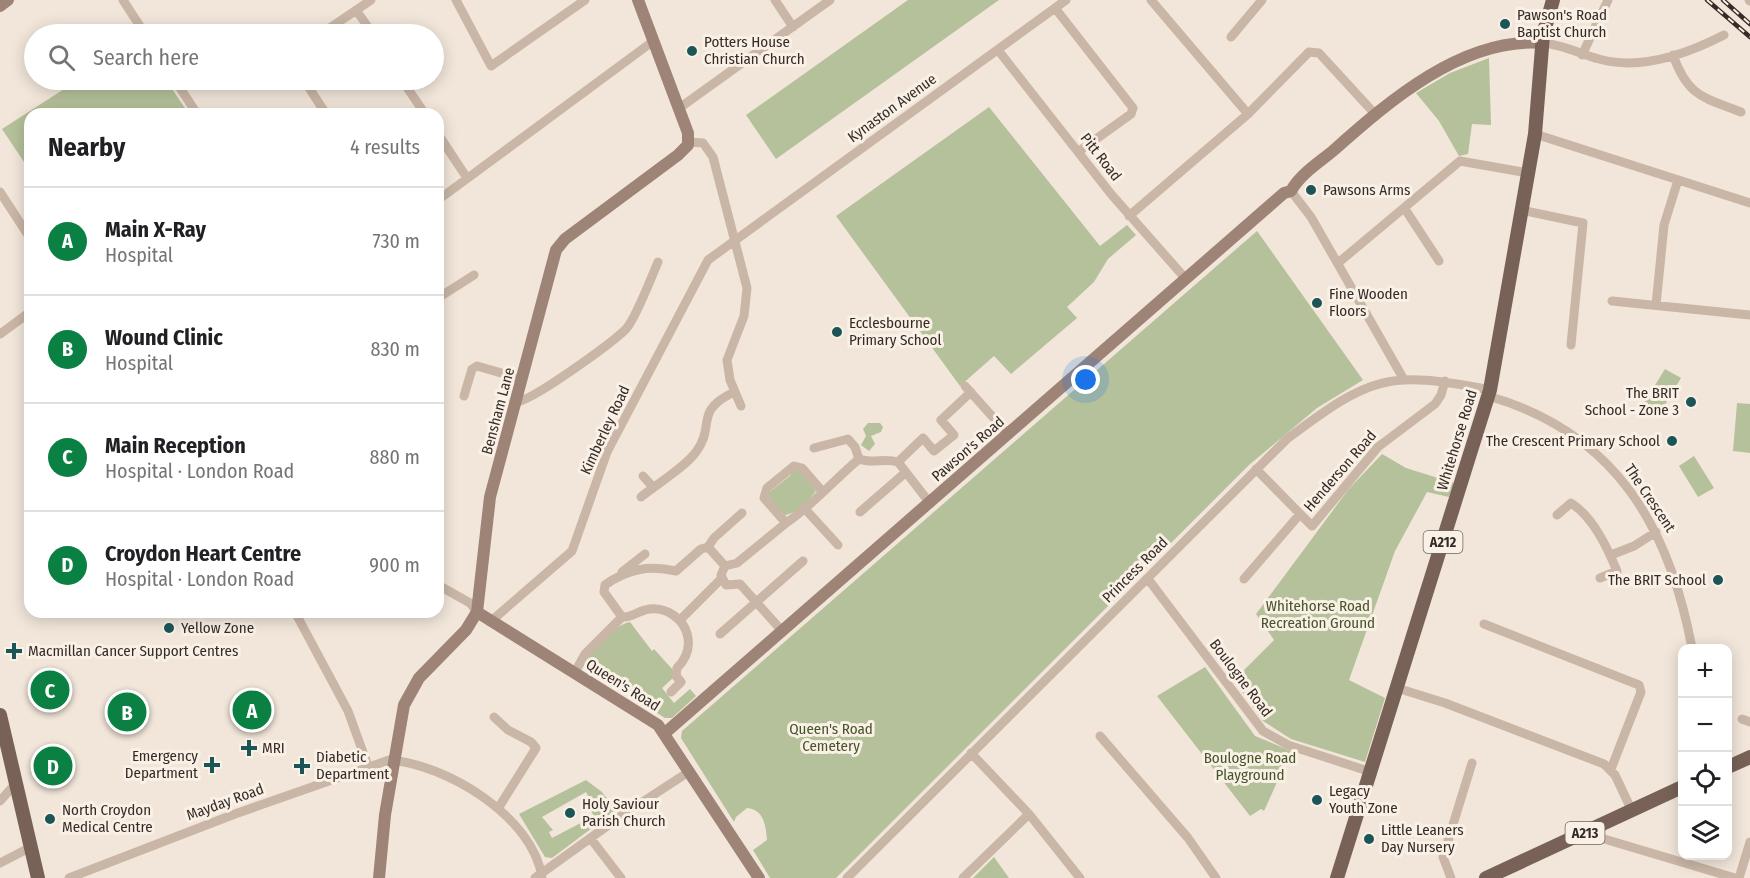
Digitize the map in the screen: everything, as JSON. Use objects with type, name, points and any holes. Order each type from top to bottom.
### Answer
[{"type":"main road","name":"Whitehorse Road","points":[[1337,878],[1489,393],[1535,134],[1542,43],[1552,0]]},
{"type":"main road","points":[[0,715],[38,878]]},
{"type":"main road","points":[[1732,765],[1750,757]]},
{"type":"main road","name":"A213","points":[[1486,878],[1678,789]]},
{"type":"street","points":[[0,6],[9,0]]},
{"type":"street","points":[[123,0],[139,24]]},
{"type":"street","points":[[336,24],[371,0]]},
{"type":"street","points":[[456,0],[491,66],[585,0]]},
{"type":"street","points":[[638,0],[689,142],[701,142],[709,150],[735,238],[747,297],[743,321],[727,358],[734,392],[741,406]]},
{"type":"street","points":[[775,0],[793,27]]},
{"type":"street","points":[[678,109],[830,0]]},
{"type":"street","name":"Kynaston Avenue","points":[[735,238],[1066,0]]},
{"type":"street","points":[[1151,0],[1248,114]]},
{"type":"street","points":[[1232,37],[1262,0]]},
{"type":"street","points":[[1582,55],[1608,0]]},
{"type":"street","points":[[1055,8],[1133,108],[1131,114],[1078,152]]},
{"type":"street","points":[[356,10],[366,24]]},
{"type":"street","points":[[1129,216],[1248,114],[1309,52],[1314,51],[1375,114],[1413,85],[1448,66],[1518,42],[1542,43],[1582,55],[1629,64],[1674,55],[1724,35]]},
{"type":"street","points":[[444,195],[652,42]]},
{"type":"street","name":"Pitt Road","points":[[998,50],[1129,216],[1185,278]]},
{"type":"street","points":[[1674,55],[1680,76],[1689,87],[1704,98],[1741,112]]},
{"type":"street","points":[[181,90],[193,108]]},
{"type":"street","points":[[310,90],[322,108]]},
{"type":"street","points":[[409,90],[421,108]]},
{"type":"street","name":"Pawson's Road","points":[[665,733],[1185,278],[1284,194],[1291,191],[1375,114]]},
{"type":"street","points":[[1535,134],[1750,203]]},
{"type":"street","name":"Bensham Lane","points":[[378,878],[394,761],[408,695],[423,673],[466,630],[477,612],[488,508],[558,245],[682,152],[689,142]]},
{"type":"street","points":[[444,143],[467,178]]},
{"type":"street","points":[[1338,263],[1460,161],[1528,173]]},
{"type":"street","points":[[1656,305],[1664,225],[1678,180]]},
{"type":"street","points":[[1291,191],[1304,206],[1403,378]]},
{"type":"street","points":[[0,192],[24,229]]},
{"type":"street","points":[[1405,209],[1434,258]]},
{"type":"street","points":[[1521,210],[1583,223],[1571,345]]},
{"type":"street","name":"Kimberley Road","points":[[490,622],[572,551],[607,452],[697,277],[708,260],[735,238]]},
{"type":"street","points":[[515,402],[523,402],[544,390],[627,328],[658,262]]},
{"type":"street","points":[[444,294],[474,275]]},
{"type":"street","points":[[1612,301],[1750,315]]},
{"type":"street","points":[[0,334],[24,316]]},
{"type":"street","points":[[464,396],[472,369],[477,366],[522,379]]},
{"type":"street","name":"Princess Road","points":[[847,878],[857,874],[971,753],[1287,439],[1347,396],[1386,381],[1403,378],[1445,381],[1489,393]]},
{"type":"street","name":"Henderson Road","points":[[1256,469],[1312,526],[1378,447],[1435,404],[1441,395],[1445,381]]},
{"type":"street","points":[[898,462],[923,438],[934,451],[954,435],[940,420],[968,389],[1008,434]]},
{"type":"street","points":[[641,497],[694,456],[701,442],[709,410],[716,402],[734,392]]},
{"type":"street","name":"The Crescent","points":[[1489,393],[1557,426],[1602,458],[1629,489],[1656,532],[1676,579],[1691,644]]},
{"type":"street","points":[[814,448],[848,439],[855,447],[859,459]]},
{"type":"street","points":[[859,459],[872,463],[886,460],[898,462],[929,502]]},
{"type":"street","points":[[725,566],[737,563],[786,523],[806,510],[822,491],[859,459]]},
{"type":"street","points":[[786,523],[765,500],[767,488],[794,466],[802,468],[822,491]]},
{"type":"street","points":[[860,512],[905,473]]},
{"type":"street","points":[[643,476],[653,487]]},
{"type":"street","points":[[1557,515],[1568,499],[1585,515],[1611,555],[1619,575],[1600,578]]},
{"type":"street","points":[[806,510],[838,545]]},
{"type":"street","points":[[620,574],[642,568],[676,571],[701,549],[708,547],[742,513]]},
{"type":"street","points":[[1244,579],[1300,514]]},
{"type":"street","points":[[1611,555],[1634,546],[1656,532]]},
{"type":"street","points":[[708,547],[725,566]]},
{"type":"street","points":[[645,554],[603,589],[622,616],[630,617],[653,609],[672,614],[680,620],[687,634],[688,650],[684,660],[676,668],[676,676],[681,682],[671,692]]},
{"type":"street","points":[[720,634],[803,561]]},
{"type":"street","points":[[680,620],[721,579],[725,566]]},
{"type":"street","points":[[721,579],[726,585],[740,584],[782,631]]},
{"type":"street","name":"Boulogne Road","points":[[1148,579],[1263,731],[1288,745],[1371,772]]},
{"type":"street","points":[[444,588],[470,603],[477,612]]},
{"type":"street","name":"Queen's Road","points":[[477,612],[654,721],[665,733],[759,878]]},
{"type":"street","points":[[575,672],[585,654],[622,616]]},
{"type":"street","points":[[298,618],[348,711],[368,766]]},
{"type":"street","points":[[1484,624],[1639,685],[1641,692],[1611,770]]},
{"type":"street","points":[[1397,688],[1445,703],[1596,760],[1611,770],[1632,811]]},
{"type":"street","points":[[494,717],[508,730],[531,742],[536,748],[499,807]]},
{"type":"street","points":[[1100,736],[1188,838],[1216,878]]},
{"type":"street","points":[[971,753],[1029,814],[1080,878]]},
{"type":"street","points":[[394,761],[446,777],[499,807],[522,834],[540,877],[690,771]]},
{"type":"street","name":"Mayday Road","points":[[69,878],[368,766],[394,761]]},
{"type":"street","points":[[1451,878],[1443,857],[1472,763]]},
{"type":"street","points":[[2,799],[17,782]]},
{"type":"street","points":[[2,799],[21,798]]},
{"type":"street","points":[[963,878],[1029,814]]},
{"type":"street","points":[[1591,830],[1600,838],[1737,878],[1747,864],[1750,842]]},
{"type":"street","points":[[591,839],[621,878]]},
{"type":"street","points":[[0,863],[31,847]]},
{"type":"green space","points":[[908,0],[999,0],[776,159],[746,115]]},
{"type":"green space","points":[[1489,58],[1491,125],[1472,124],[1468,154],[1459,156],[1439,121],[1416,93],[1450,73]]},
{"type":"green space","points":[[62,90],[173,90],[185,108],[35,108]]},
{"type":"green space","points":[[989,107],[1100,246],[1127,225],[1136,235],[1108,259],[1094,282],[1067,307],[1077,318],[1011,374],[994,356],[960,386],[836,216]]},
{"type":"green space","points":[[24,115],[24,162],[2,129]]},
{"type":"green space","name":"Queen's Road Cemetery","points":[[1257,231],[1363,380],[1317,408],[1249,465],[836,878],[770,878],[753,850],[767,840],[761,815],[747,808],[736,817],[734,822],[681,738],[682,731]]},
{"type":"green space","points":[[1665,369],[1681,378],[1660,413],[1644,403]]},
{"type":"green space","points":[[1737,403],[1750,404],[1750,453],[1733,451]]},
{"type":"green space","points":[[868,423],[880,423],[883,427],[881,432],[871,436],[875,444],[869,451],[861,445],[866,436],[863,429]]},
{"type":"green space","name":"Whitehorse Road Recreation Ground","points":[[1382,454],[1406,468],[1454,483],[1449,497],[1427,492],[1395,551],[1349,680],[1385,698],[1365,762],[1291,739],[1263,721],[1234,680],[1274,640],[1256,614],[1348,490]]},
{"type":"green space","points":[[1694,456],[1714,488],[1698,497],[1679,466]]},
{"type":"green space","points":[[799,470],[816,491],[800,510],[783,516],[767,494],[791,475],[791,471]]},
{"type":"green space","points":[[630,622],[652,651],[654,649],[673,670],[673,678],[662,688],[674,703],[690,689],[696,696],[672,718],[665,718],[583,666],[603,640],[623,624]]},
{"type":"green space","name":"Boulogne Road Playground","points":[[1205,667],[1255,736],[1291,751],[1264,811],[1261,809],[1250,816],[1157,696]]},
{"type":"green space","points":[[586,780],[602,792],[616,810],[552,858],[545,857],[519,814]],"holes":[[[586,792],[595,808],[591,811],[594,816],[552,838],[549,832],[553,830],[542,817]]]},
{"type":"green space","points":[[994,857],[1009,878],[973,878]]},
{"type":"railway","points":[[1707,0],[1750,37]]},
{"type":"railway","points":[[1723,0],[1750,24]]},
{"type":"place","name":"Pawson's Road Baptist Church","points":[[1505,24]]},
{"type":"place","name":"Potters House Christian Church","points":[[692,51]]},
{"type":"place","name":"Pawsons Arms","points":[[1311,190]]},
{"type":"place","name":"Fine Wooden Floors","points":[[1317,303]]},
{"type":"place","name":"Ecclesbourne Primary School","points":[[837,332]]},
{"type":"place","name":"The BRIT School - Zone 3","points":[[1691,402]]},
{"type":"place","name":"The Crescent Primary School","points":[[1672,441]]},
{"type":"place","name":"The BRIT School","points":[[1718,580]]},
{"type":"place","name":"Yellow Zone","points":[[169,628]]},
{"type":"place","name":"Macmillan Cancer Support Centres","points":[[14,651]]},
{"type":"place","name":"Main Reception","points":[[50,690]]},
{"type":"place","name":"Main X-Ray","points":[[252,710]]},
{"type":"place","name":"Wound Clinic","points":[[127,712]]},
{"type":"place","name":"MRI","points":[[249,748]]},
{"type":"place","name":"Emergency Department","points":[[212,765]]},
{"type":"place","name":"Croydon Heart Centre","points":[[53,766]]},
{"type":"place","name":"Diabetic Department","points":[[302,766]]},
{"type":"place","name":"Legacy Youth Zone","points":[[1317,800]]},
{"type":"place","name":"Holy Saviour Parish Church","points":[[570,813]]},
{"type":"place","name":"North Croydon Medical Centre","points":[[50,819]]},
{"type":"place","name":"Little Leaners Day Nursery","points":[[1369,839]]}]
